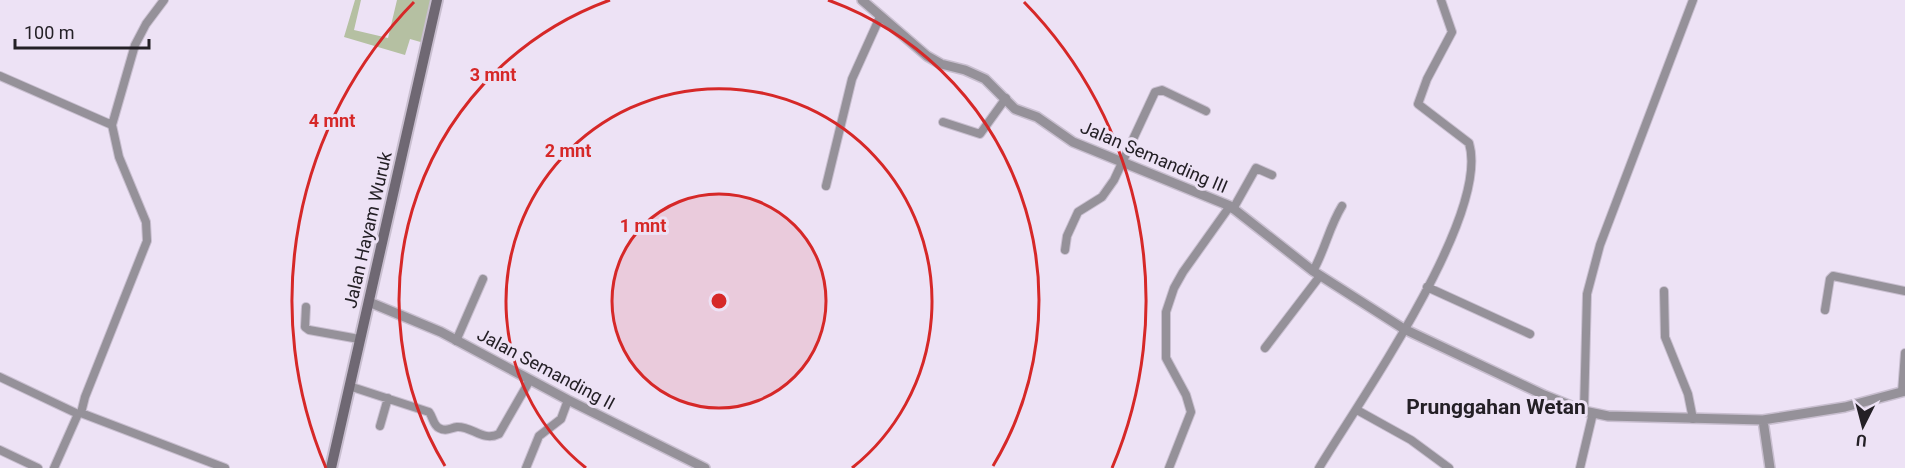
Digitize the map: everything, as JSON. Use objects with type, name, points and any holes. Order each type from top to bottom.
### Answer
[{"type":"main road","name":"Jalan Hayam Wuruk","points":[[331,468],[437,0]]},
{"type":"street","points":[[54,468],[79,413],[147,241],[146,222],[119,157],[112,125],[135,45],[146,24],[164,0]]},
{"type":"street","name":"Jalan Semanding III","points":[[862,0],[927,56],[941,64],[965,70],[985,79],[1015,109],[1037,117],[1073,142],[1232,207],[1317,274],[1404,329],[1513,382],[1589,412],[1693,419],[1763,420],[1845,407],[1903,391]]},
{"type":"street","points":[[1319,468],[1357,410],[1404,329],[1427,287],[1464,206],[1471,169],[1471,150],[1465,138],[1418,105],[1427,79],[1452,35],[1452,27],[1440,0]]},
{"type":"street","points":[[1580,468],[1589,412],[1587,294],[1600,244],[1693,0]]},
{"type":"street","points":[[826,186],[852,80],[880,16]]},
{"type":"street","points":[[0,76],[112,125]]},
{"type":"street","points":[[1065,250],[1073,219],[1078,212],[1105,192],[1155,92],[1162,90],[1206,111]]},
{"type":"street","points":[[943,122],[980,134],[1006,98]]},
{"type":"street","points":[[1169,468],[1191,412],[1186,395],[1166,358],[1166,312],[1174,288],[1183,272],[1232,207],[1256,168],[1272,175]]},
{"type":"street","points":[[1265,348],[1317,274],[1333,221],[1342,206]]},
{"type":"street","points":[[1825,310],[1830,279],[1833,276],[1905,291]]},
{"type":"street","points":[[456,341],[483,279]]},
{"type":"street","points":[[1427,287],[1530,334]]},
{"type":"street","points":[[1664,291],[1665,337],[1688,394],[1693,419]]},
{"type":"street","name":"Jalan Semanding II","points":[[369,302],[456,341],[705,468]]},
{"type":"street","points":[[306,307],[305,327],[309,330],[359,339]]},
{"type":"street","points":[[1903,391],[1905,353]]},
{"type":"street","points":[[0,377],[79,413],[225,468]]},
{"type":"street","points":[[349,386],[429,412],[435,425],[440,429],[459,427],[479,435],[493,437],[499,434],[530,380]]},
{"type":"street","points":[[380,426],[388,398]]},
{"type":"street","points":[[526,468],[539,436],[561,419],[568,400]]},
{"type":"street","points":[[1357,410],[1411,440],[1449,468]]},
{"type":"street","points":[[1763,420],[1770,468]]},
{"type":"street","points":[[0,450],[38,468]]},
{"type":"green space","points":[[355,0],[361,0],[354,30],[388,38],[397,0],[434,0],[424,43],[410,39],[405,55],[344,37]]},
{"type":"district","name":"Prunggahan Wetan","points":[[1496,407]]}]
